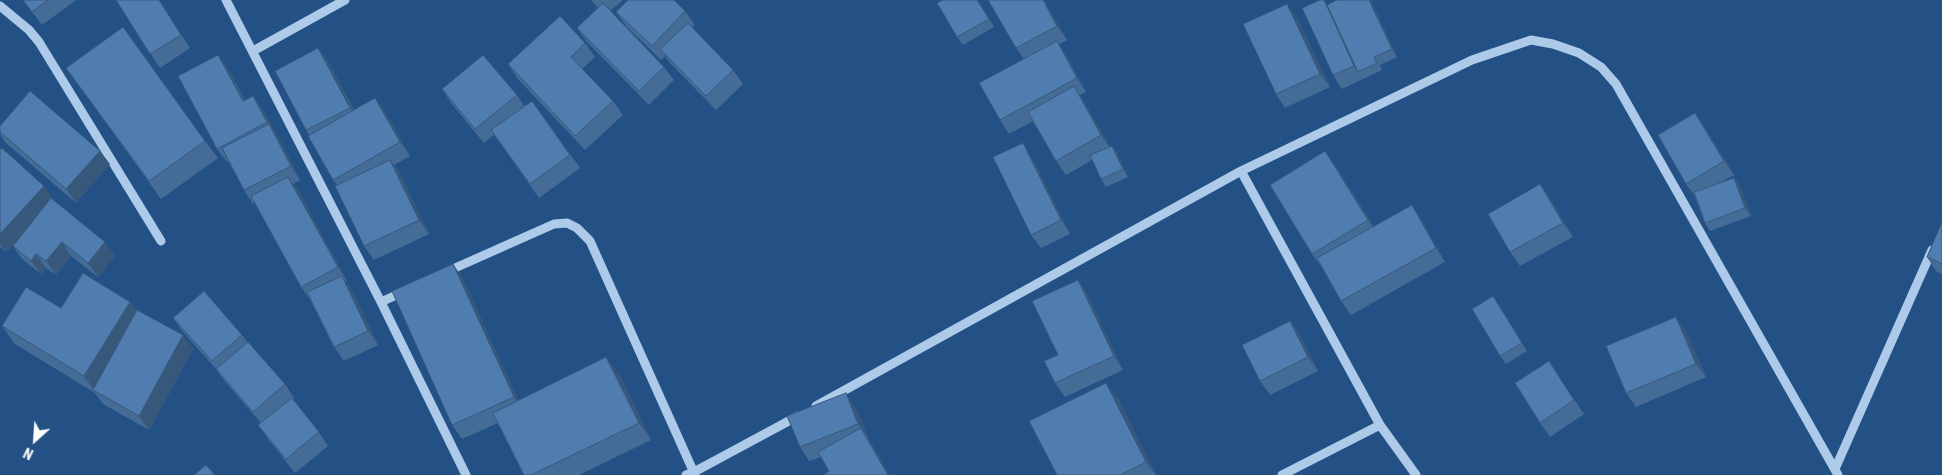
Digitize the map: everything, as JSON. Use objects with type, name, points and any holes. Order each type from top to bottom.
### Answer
[{"type":"street","points":[[226,0],[381,302],[466,475]]},
{"type":"street","points":[[253,51],[345,0]]},
{"type":"street","points":[[0,6],[29,30],[38,42],[161,241]]},
{"type":"street","points":[[435,277],[554,224],[567,223],[576,228],[590,240],[692,474],[1241,171],[1472,60],[1532,40],[1553,44],[1579,53],[1601,67],[1616,84],[1837,472]]},
{"type":"street","points":[[1241,171],[1380,425],[1416,475]]},
{"type":"street","points":[[1837,472],[1934,245]]},
{"type":"street","points":[[381,302],[417,285]]},
{"type":"street","points":[[1282,475],[1380,425]]},
{"type":"building","points":[[23,0],[48,0],[32,12]]},
{"type":"building","points":[[116,0],[159,0],[181,35],[150,54]]},
{"type":"building","points":[[628,0],[674,0],[685,11],[652,46],[616,12]]},
{"type":"building","points":[[943,0],[977,0],[989,19],[957,37],[937,3]]},
{"type":"building","points":[[988,0],[1043,0],[1057,26],[1016,48]]},
{"type":"building","points":[[1324,0],[1354,66],[1333,75],[1302,8]]},
{"type":"building","points":[[1337,0],[1369,0],[1392,49],[1374,57],[1377,63],[1358,72],[1327,5]]},
{"type":"building","points":[[603,3],[664,67],[639,91],[577,28]]},
{"type":"building","points":[[1287,4],[1320,74],[1276,94],[1243,24]]},
{"type":"building","points":[[560,16],[585,43],[571,57],[613,101],[575,136],[508,64]]},
{"type":"building","points":[[688,23],[733,70],[706,96],[660,49]]},
{"type":"building","points":[[123,27],[205,141],[149,181],[66,68]]},
{"type":"building","points":[[1057,41],[1077,78],[1000,120],[979,83]]},
{"type":"building","points":[[318,48],[350,108],[306,130],[275,71]]},
{"type":"building","points":[[218,55],[243,101],[253,96],[267,122],[217,149],[178,76]]},
{"type":"building","points":[[483,55],[517,95],[475,129],[442,89]]},
{"type":"building","points":[[1074,86],[1101,135],[1056,161],[1028,112]]},
{"type":"building","points":[[30,91],[100,151],[66,189],[0,132],[0,126]]},
{"type":"building","points":[[375,98],[400,142],[333,180],[308,136]]},
{"type":"building","points":[[532,101],[570,155],[530,184],[491,130]]},
{"type":"building","points":[[1695,113],[1724,161],[1686,184],[1658,135]]},
{"type":"building","points":[[269,124],[291,166],[244,190],[222,148]]},
{"type":"building","points":[[1023,143],[1061,220],[1031,235],[993,157]]},
{"type":"building","points":[[1112,146],[1123,169],[1101,179],[1090,155]]},
{"type":"building","points":[[2,148],[44,186],[0,234],[0,150]]},
{"type":"building","points":[[1325,151],[1368,220],[1312,254],[1270,185]]},
{"type":"building","points":[[390,160],[419,220],[364,246],[335,186]]},
{"type":"building","points":[[288,177],[338,267],[301,287],[251,196]]},
{"type":"building","points":[[1734,178],[1745,208],[1705,223],[1694,192]]},
{"type":"building","points":[[1540,184],[1563,223],[1510,252],[1488,214]]},
{"type":"building","points":[[51,198],[105,242],[88,263],[62,242],[46,261],[36,254],[31,261],[13,246]]},
{"type":"building","points":[[1412,205],[1436,248],[1341,301],[1317,258]]},
{"type":"building","points":[[1942,222],[1942,264],[1927,257]]},
{"type":"building","points":[[453,264],[514,397],[452,425],[392,291]]},
{"type":"building","points":[[83,273],[130,302],[84,376],[2,326],[26,287],[61,308]]},
{"type":"building","points":[[342,276],[368,331],[334,347],[307,292]]},
{"type":"building","points":[[1078,280],[1114,356],[1055,383],[1044,361],[1058,355],[1032,301]]},
{"type":"building","points":[[204,291],[242,335],[212,361],[173,318]]},
{"type":"building","points":[[1493,296],[1522,343],[1500,356],[1472,309]]},
{"type":"building","points":[[137,310],[183,335],[139,416],[93,390]]},
{"type":"building","points":[[1676,317],[1696,364],[1626,393],[1606,346]]},
{"type":"building","points":[[1290,321],[1308,357],[1260,381],[1242,345]]},
{"type":"building","points":[[248,342],[285,384],[253,412],[216,369]]},
{"type":"building","points":[[606,357],[639,423],[531,475],[524,475],[493,413]]},
{"type":"building","points":[[1549,361],[1574,400],[1540,423],[1515,383]]},
{"type":"building","points":[[1106,383],[1146,462],[1120,475],[1057,475],[1029,421]]},
{"type":"building","points":[[846,393],[858,424],[800,447],[787,416]]},
{"type":"building","points":[[292,398],[319,432],[286,459],[258,425]]},
{"type":"building","points":[[861,428],[888,475],[824,475],[829,471],[818,452]]},
{"type":"building","points":[[206,465],[215,475],[194,475]]}]
